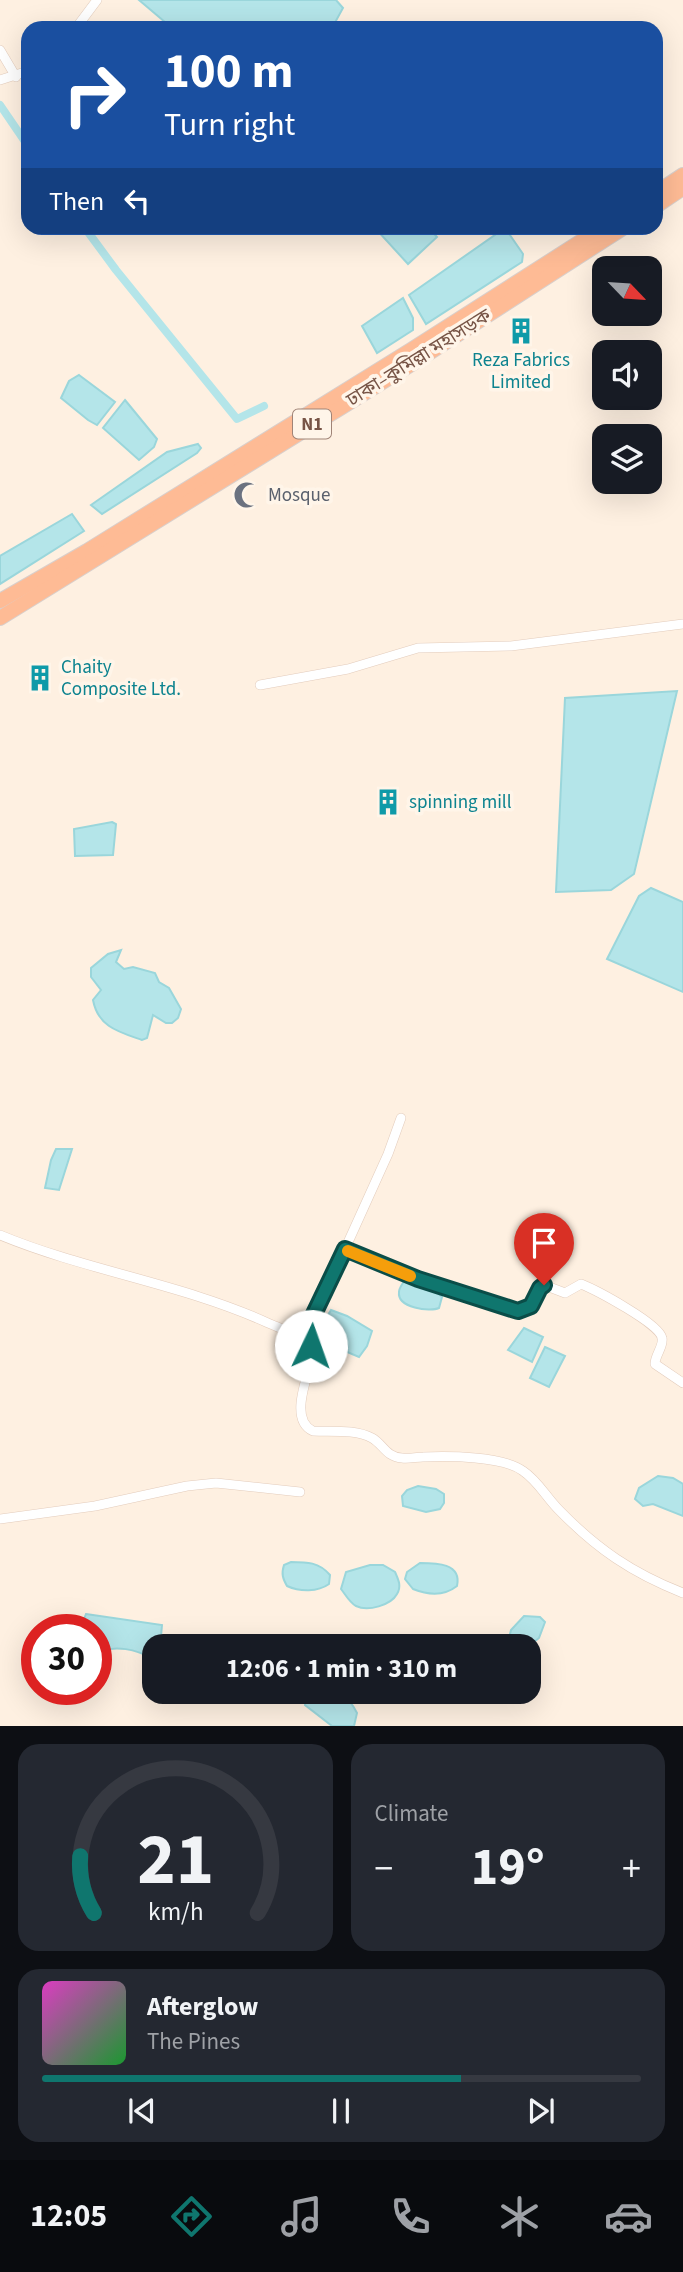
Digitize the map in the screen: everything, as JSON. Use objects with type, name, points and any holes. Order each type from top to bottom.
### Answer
[{"type":"highway","points":[[663,188],[683,175]]},
{"type":"highway","points":[[663,201],[683,188]]},
{"type":"highway","name":"ঢাকা–কুমিল্লা মহাসড়ক","points":[[0,601],[87,551],[591,235]]},
{"type":"highway","name":"ঢাকা–কুমিল্লা মহাসড়ক","points":[[0,618],[418,360],[612,235]]},
{"type":"street","points":[[81,21],[97,0]]},
{"type":"street","points":[[0,50],[16,77]]},
{"type":"street","points":[[0,80],[21,74]]},
{"type":"street","points":[[260,685],[348,669],[418,648],[511,646],[683,624]]},
{"type":"street","points":[[302,1339],[388,1154],[401,1118]]},
{"type":"street","points":[[0,1235],[53,1255],[150,1282],[249,1314],[302,1339],[314,1349],[300,1404],[302,1421],[307,1428],[313,1431],[362,1434],[375,1439],[390,1455],[401,1458],[507,1462],[529,1475],[557,1508],[598,1546],[649,1579],[683,1593]]},
{"type":"street","points":[[345,1249],[418,1279],[518,1311],[531,1306],[544,1285],[565,1293],[581,1284],[613,1300],[658,1329],[662,1341],[655,1363],[683,1383]]},
{"type":"street","points":[[0,1519],[95,1506],[187,1486],[216,1483],[300,1492]]},
{"type":"water","points":[[139,0],[336,0],[343,8],[336,21],[164,21]]},
{"type":"water","points":[[381,235],[435,235],[437,237],[408,264]]},
{"type":"water","points":[[495,235],[510,235],[523,254],[522,262],[426,324],[409,295]]},
{"type":"water","points":[[403,298],[413,318],[413,330],[377,353],[362,326]]},
{"type":"water","points":[[79,375],[115,402],[97,425],[61,398],[69,381]]},
{"type":"water","points":[[125,400],[157,439],[154,447],[139,460],[103,428]]},
{"type":"water","points":[[198,444],[201,448],[197,453],[102,514],[91,505],[167,452]]},
{"type":"water","points":[[72,514],[84,531],[0,584],[0,556]]},
{"type":"water","points":[[677,691],[634,874],[611,890],[556,892],[565,698]]},
{"type":"water","points":[[112,822],[116,824],[113,855],[75,856],[74,829]]},
{"type":"water","points":[[651,888],[683,902],[683,992],[607,959],[639,896]]},
{"type":"water","points":[[121,950],[116,962],[124,969],[133,967],[155,973],[159,982],[169,988],[181,1009],[178,1018],[172,1023],[166,1023],[153,1015],[147,1038],[142,1040],[111,1027],[100,1017],[93,1000],[101,990],[91,977],[91,968],[108,954]]},
{"type":"water","points":[[56,1149],[72,1149],[59,1190],[45,1188]]},
{"type":"water","points":[[404,1281],[420,1283],[438,1293],[442,1297],[439,1308],[422,1309],[403,1302],[399,1292]]},
{"type":"water","points":[[331,1310],[372,1331],[367,1346],[359,1357],[314,1338]]},
{"type":"water","points":[[524,1328],[543,1337],[532,1362],[508,1350]]},
{"type":"water","points":[[545,1347],[565,1356],[549,1387],[530,1378]]},
{"type":"water","points":[[658,1476],[673,1478],[683,1484],[683,1516],[653,1504],[643,1506],[635,1499],[639,1488]]},
{"type":"water","points":[[418,1486],[436,1489],[444,1494],[444,1503],[440,1509],[426,1512],[403,1506],[402,1496],[407,1490]]},
{"type":"water","points":[[291,1562],[322,1567],[330,1575],[329,1584],[320,1589],[309,1590],[287,1586],[283,1568]]},
{"type":"water","points":[[420,1563],[440,1564],[452,1569],[458,1578],[457,1586],[435,1594],[413,1589],[405,1579],[407,1572]]},
{"type":"water","points":[[370,1565],[383,1565],[395,1572],[399,1588],[394,1598],[385,1604],[361,1608],[352,1603],[341,1589],[346,1572]]},
{"type":"water","points":[[524,1616],[540,1617],[545,1622],[540,1634],[510,1634]]},
{"type":"water","points":[[112,1618],[162,1625],[161,1634],[142,1634],[142,1654],[126,1649],[112,1649]]},
{"type":"water","points":[[351,1704],[357,1713],[354,1726],[332,1726],[305,1705]]},
{"type":"waterway","points":[[0,105],[21,136]]},
{"type":"waterway","points":[[90,235],[237,419],[264,406]]},
{"type":"slow traffic","points":[[348,1251],[410,1276]]},
{"type":"place","name":"Reza Fabrics Limited","points":[[521,331]]},
{"type":"place","name":"Mosque","points":[[247,495]]},
{"type":"place","name":"Chaity Composite Ltd.","points":[[40,678]]},
{"type":"place","name":"spinning mill","points":[[388,802]]},
{"type":"route","points":[[311,1346],[302,1339],[345,1249],[418,1279],[518,1311],[531,1306],[544,1285]]}]
